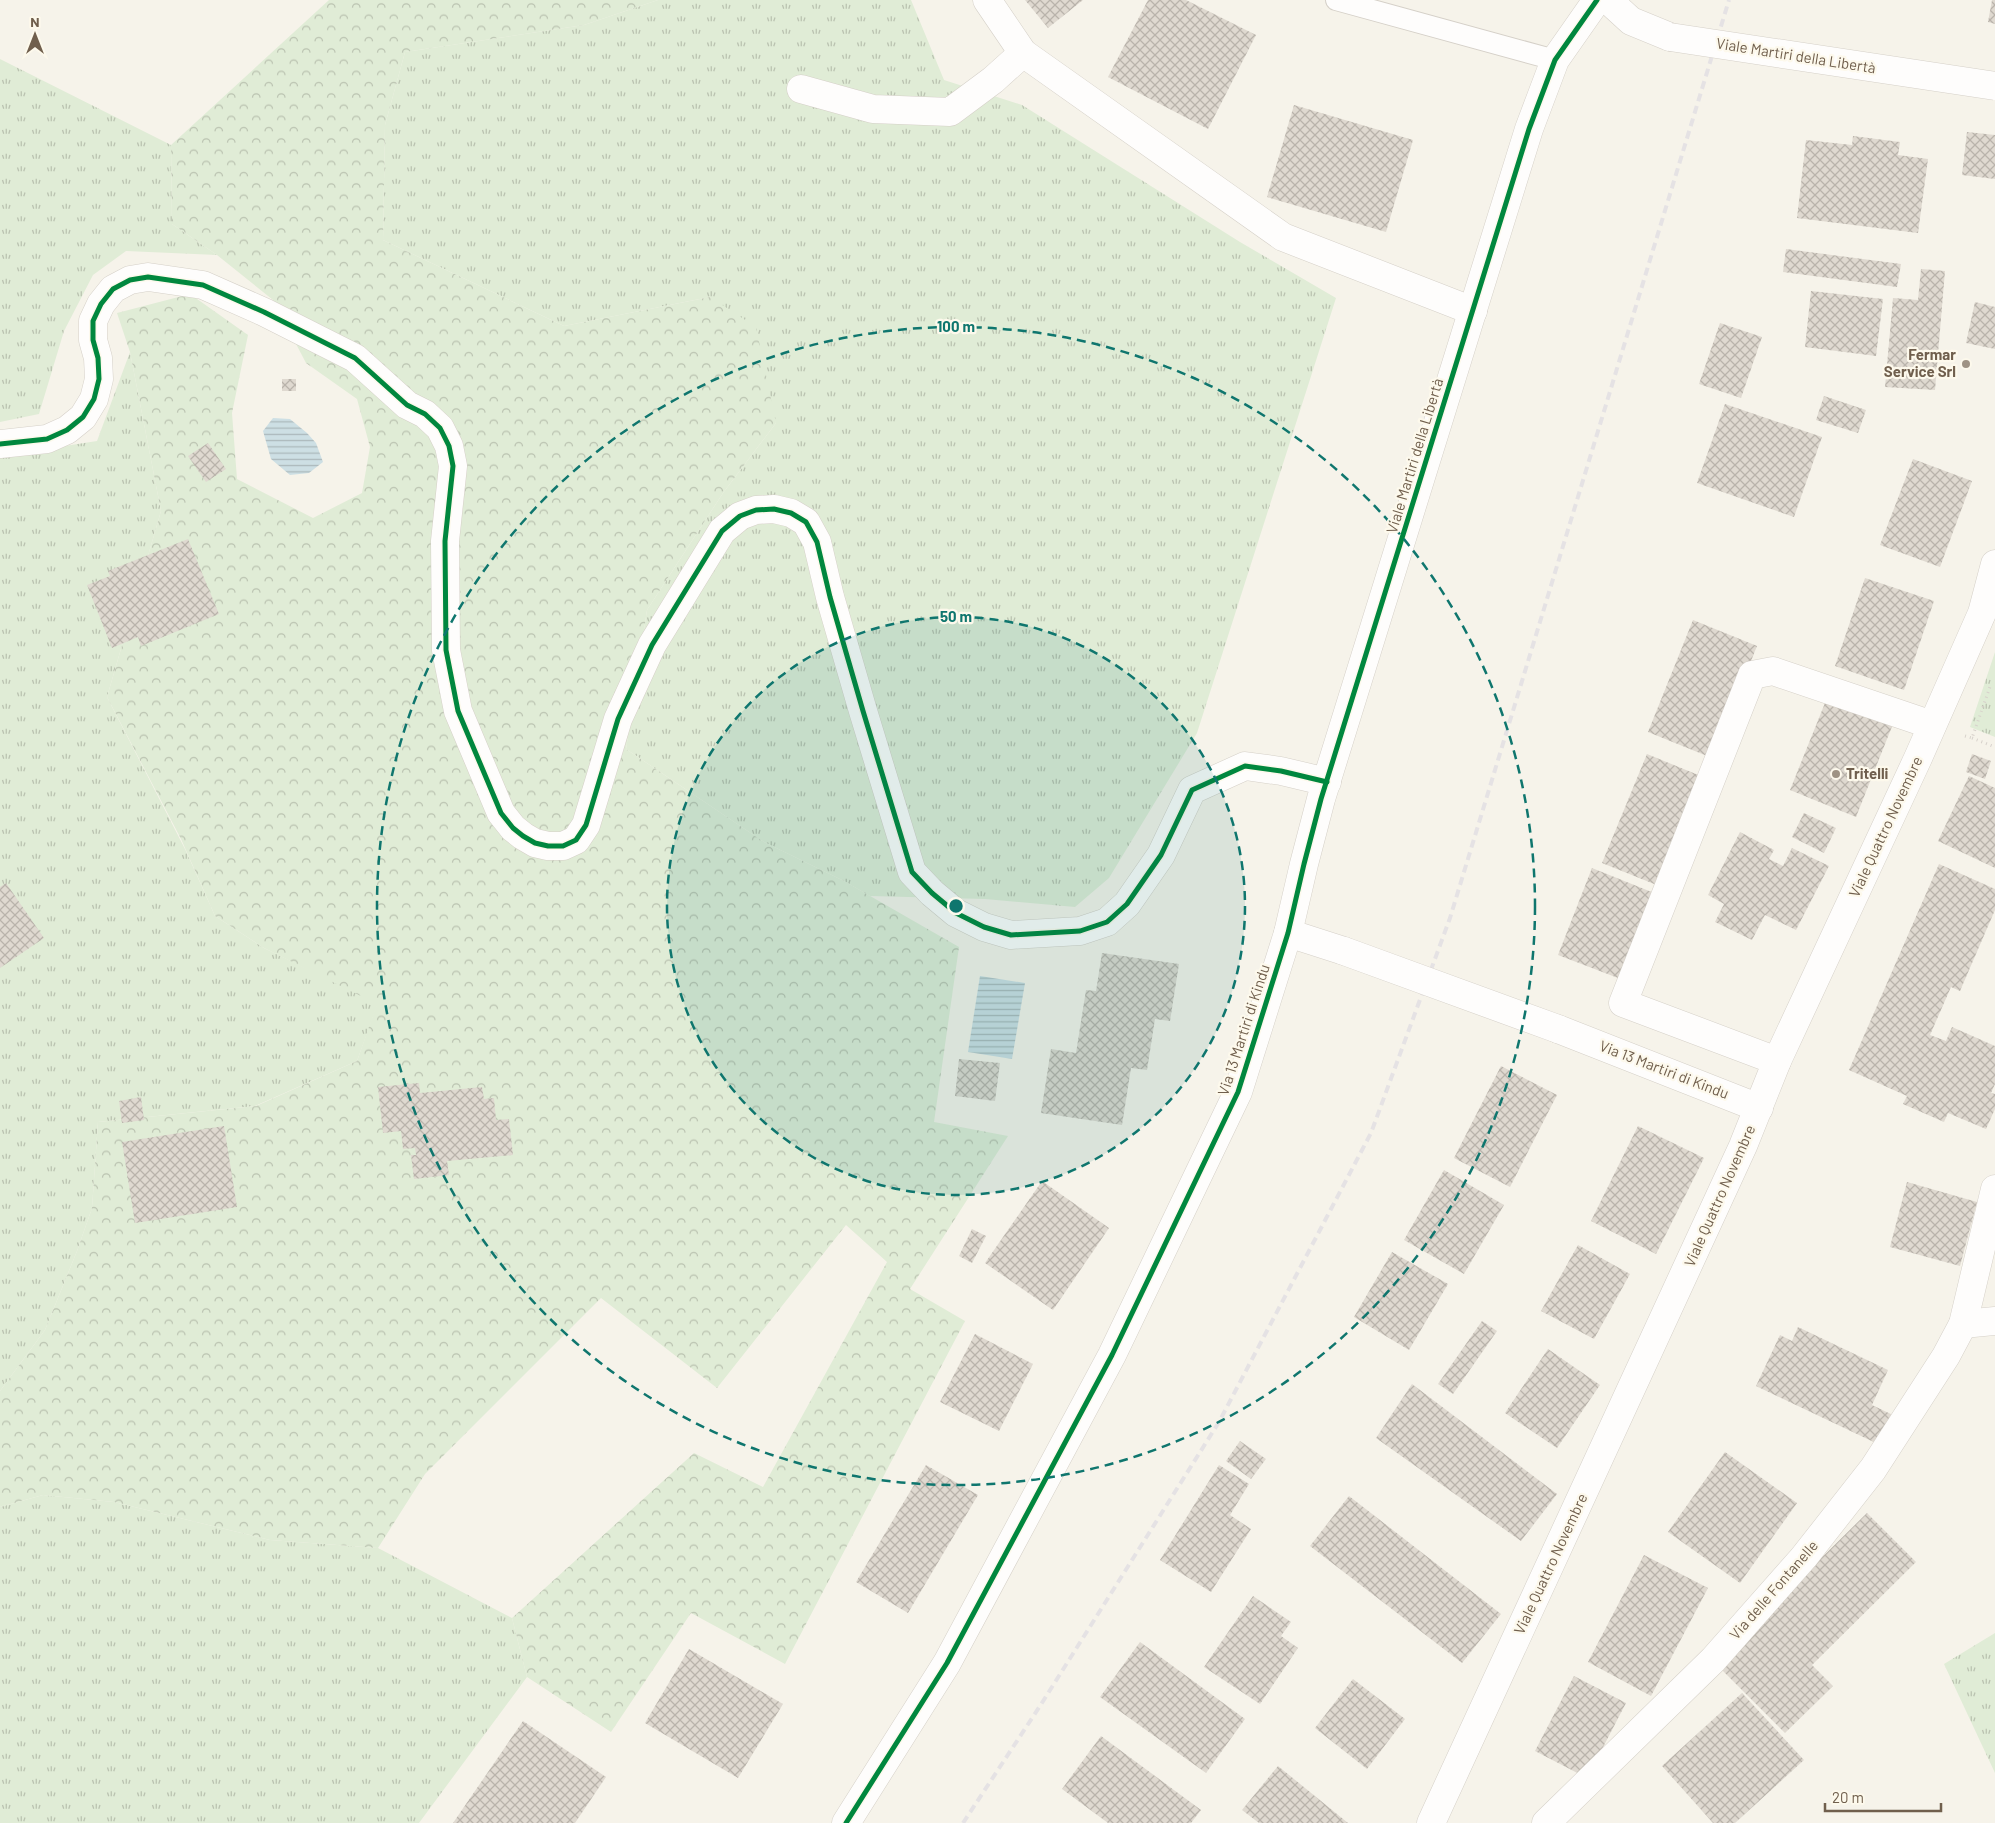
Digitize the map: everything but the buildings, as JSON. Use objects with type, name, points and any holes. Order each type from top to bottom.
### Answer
[{"type":"street","points":[[987,0],[1023,53],[1283,237],[1473,311]]},
{"type":"street","name":"Viale Martiri della Libertà","points":[[1288,933],[1304,864],[1327,782],[1529,129],[1555,60],[1597,0]]},
{"type":"street","name":"Viale Martiri della Libertà","points":[[1608,0],[1631,21],[1670,37],[1995,86]]},
{"type":"street","points":[[800,89],[873,109],[950,112],[993,80],[1023,53]]},
{"type":"street","points":[[0,444],[47,439],[67,430],[83,417],[94,399],[99,379],[98,358],[92,340],[94,321],[100,304],[113,289],[130,280],[148,277],[203,285],[264,312],[354,358],[407,405],[425,414],[440,428],[449,446],[453,466],[445,541],[446,650],[458,711],[501,813],[513,828],[535,843],[548,846],[562,846],[576,840],[586,825],[618,719],[652,645],[722,531],[740,516],[756,510],[774,509],[791,513],[806,522],[816,542],[862,711],[912,872],[932,893],[956,913],[984,927],[1011,935],[1080,931],[1107,922],[1127,904],[1161,855],[1192,790],[1245,766],[1281,770],[1327,782]]},
{"type":"street","name":"Viale Quattro Novembre","points":[[1431,1823],[1759,1108],[1777,1061],[1932,725],[1982,613],[1995,564]]},
{"type":"street","points":[[1777,1061],[1623,1003],[1752,675],[1773,671],[1932,725]]},
{"type":"street","name":"Via 13 Martiri di Kindu","points":[[846,1823],[947,1663],[1112,1355],[1238,1092],[1288,933],[1344,951],[1558,1029],[1759,1108]]},
{"type":"street","name":"Via delle Fontanelle","points":[[1546,1823],[1713,1660],[1804,1557],[1873,1469],[1946,1356],[1963,1324],[1995,1189]]},
{"type":"street","points":[[1963,1324],[1995,1321]]},
{"type":"lane","points":[[1336,0],[1555,60]]},
{"type":"path","points":[[1972,738],[1995,747]]},
{"type":"green space","points":[[329,0],[658,0],[584,25],[405,52],[385,125],[383,240],[564,326],[710,297],[756,327],[776,423],[723,493],[647,610],[626,749],[764,842],[844,881],[959,947],[934,1122],[1008,1136],[910,1289],[965,1321],[785,1664],[691,1613],[611,1732],[527,1677],[512,1618],[694,1453],[763,1487],[887,1262],[846,1225],[717,1388],[601,1298],[425,1474],[378,1548],[270,1540],[114,1502],[43,1495],[0,1507],[0,1391],[45,1330],[77,1251],[92,1208],[98,1122],[256,1106],[357,1061],[377,1004],[264,948],[215,916],[181,839],[107,697],[161,511],[130,352],[117,313],[190,294],[248,335],[232,413],[237,479],[313,518],[362,493],[370,447],[357,399],[306,363],[273,300],[217,255],[172,224],[171,145]]},
{"type":"green space","points":[[658,0],[911,0],[944,80],[1022,105],[1240,242],[1336,298],[1197,733],[1109,878],[1075,907],[985,899],[870,896],[844,881],[764,842],[626,749],[647,610],[723,493],[776,423],[710,297],[564,326],[383,240],[385,125],[405,52],[584,25]]},
{"type":"green space","points":[[0,59],[171,145],[172,224],[217,255],[126,251],[93,275],[64,331],[39,414],[0,422]]},
{"type":"green space","points":[[130,352],[161,511],[107,697],[186,851],[215,916],[264,948],[378,1003],[357,1061],[255,1106],[98,1122],[92,1208],[77,1251],[45,1330],[0,1391],[0,456],[97,441]]},
{"type":"green space","points":[[1995,652],[1995,737],[1970,727]]},
{"type":"green space","points":[[43,1495],[114,1502],[270,1540],[378,1548],[512,1618],[527,1677],[419,1823],[0,1823],[0,1507]]},
{"type":"green space","points":[[1995,1633],[1995,1773],[1944,1664]]},
{"type":"shaded area","points":[[273,418],[290,419],[307,433],[316,443],[323,462],[309,473],[290,475],[271,459],[263,431]]},
{"type":"shaded area","points":[[980,976],[1025,983],[1012,1059],[968,1052]]},
{"type":"railway","points":[[963,1823],[1040,1706],[1219,1422],[1371,1133],[1450,918],[1729,0]]},
{"type":"cycle path","points":[[846,1823],[947,1663],[1112,1355],[1238,1092],[1288,933],[1321,799],[1529,129],[1555,60],[1597,0]]},
{"type":"cycle path","points":[[0,444],[47,439],[67,430],[83,417],[94,399],[99,379],[98,358],[93,340],[93,321],[101,304],[113,289],[130,280],[148,277],[203,285],[264,312],[355,358],[407,405],[425,414],[440,428],[449,446],[453,466],[445,541],[446,650],[458,711],[501,813],[513,828],[535,843],[548,846],[563,846],[576,840],[586,825],[618,719],[652,645],[722,531],[740,516],[756,510],[774,509],[791,513],[806,522],[817,542],[830,597],[912,872],[932,893],[956,913],[984,927],[1011,935],[1080,931],[1107,922],[1127,904],[1161,855],[1192,790],[1245,766],[1281,771],[1327,782]]},
{"type":"place","name":"Fermar Service Srl","points":[[1966,364]]},
{"type":"place","name":"Tritelli","points":[[1836,774]]}]
